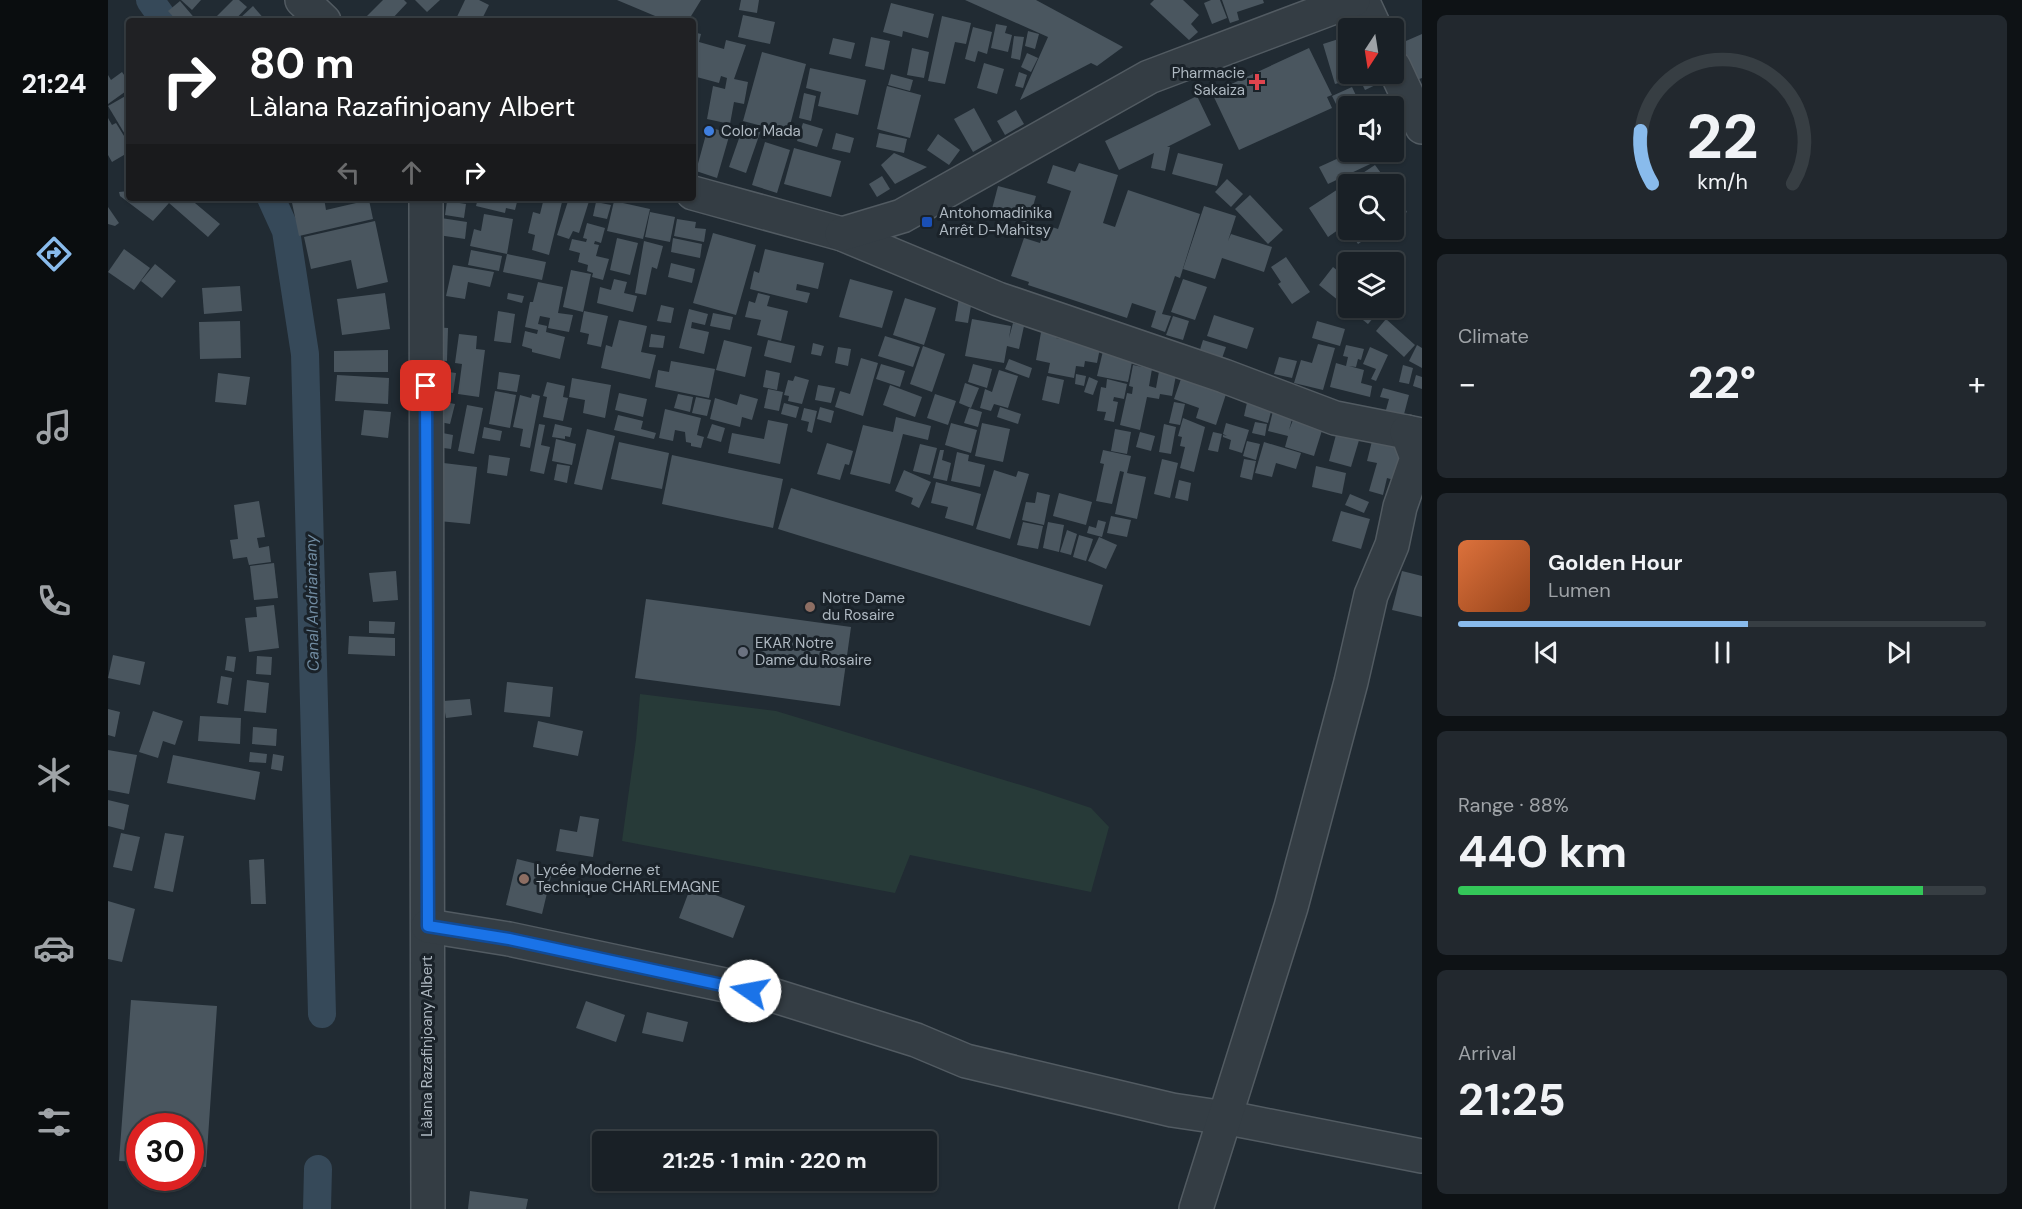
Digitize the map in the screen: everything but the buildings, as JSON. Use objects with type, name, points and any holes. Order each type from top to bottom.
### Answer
[{"type":"street","points":[[302,0],[321,18]]},
{"type":"street","points":[[842,234],[902,216],[1149,77],[1353,0]]},
{"type":"street","points":[[1362,0],[1370,18]]},
{"type":"street","points":[[1402,84],[1422,127]]},
{"type":"street","points":[[696,194],[842,234],[998,299],[1224,376],[1335,418],[1414,433],[1417,458],[1400,507],[1392,545],[1371,595],[1345,704],[1291,907],[1196,1209]]},
{"type":"street","name":"Làlana Razafinjoany Albert","points":[[426,201],[428,1209]]},
{"type":"street","points":[[428,926],[509,939],[772,995],[916,1040],[966,1061],[1172,1110],[1422,1156]]},
{"type":"green space","points":[[640,694],[776,711],[1091,808],[1109,827],[1091,892],[910,855],[895,893],[622,841]]},
{"type":"waterway","name":"Canal Andriantany","points":[[150,0],[163,18]]},
{"type":"waterway","name":"Canal Andriantany","points":[[272,201],[286,231],[305,354],[322,1014]]},
{"type":"waterway","name":"Canal Andriantany","points":[[317,1209],[318,1169]]},
{"type":"place","name":"Pharmacie Sakaiza","points":[[1257,82]]},
{"type":"place","name":"Color Mada","points":[[709,131]]},
{"type":"place","name":"Antohomadinika Arrêt D-Mahitsy","points":[[927,222]]},
{"type":"place","name":"Notre Dame du Rosaire","points":[[810,607]]},
{"type":"place","name":"EKAR Notre Dame du Rosaire","points":[[743,652]]},
{"type":"place","name":"Lycée Moderne et Technique CHARLEMAGNE","points":[[524,879]]},
{"type":"route","points":[[426,386],[428,926],[509,939],[750,991]]}]
